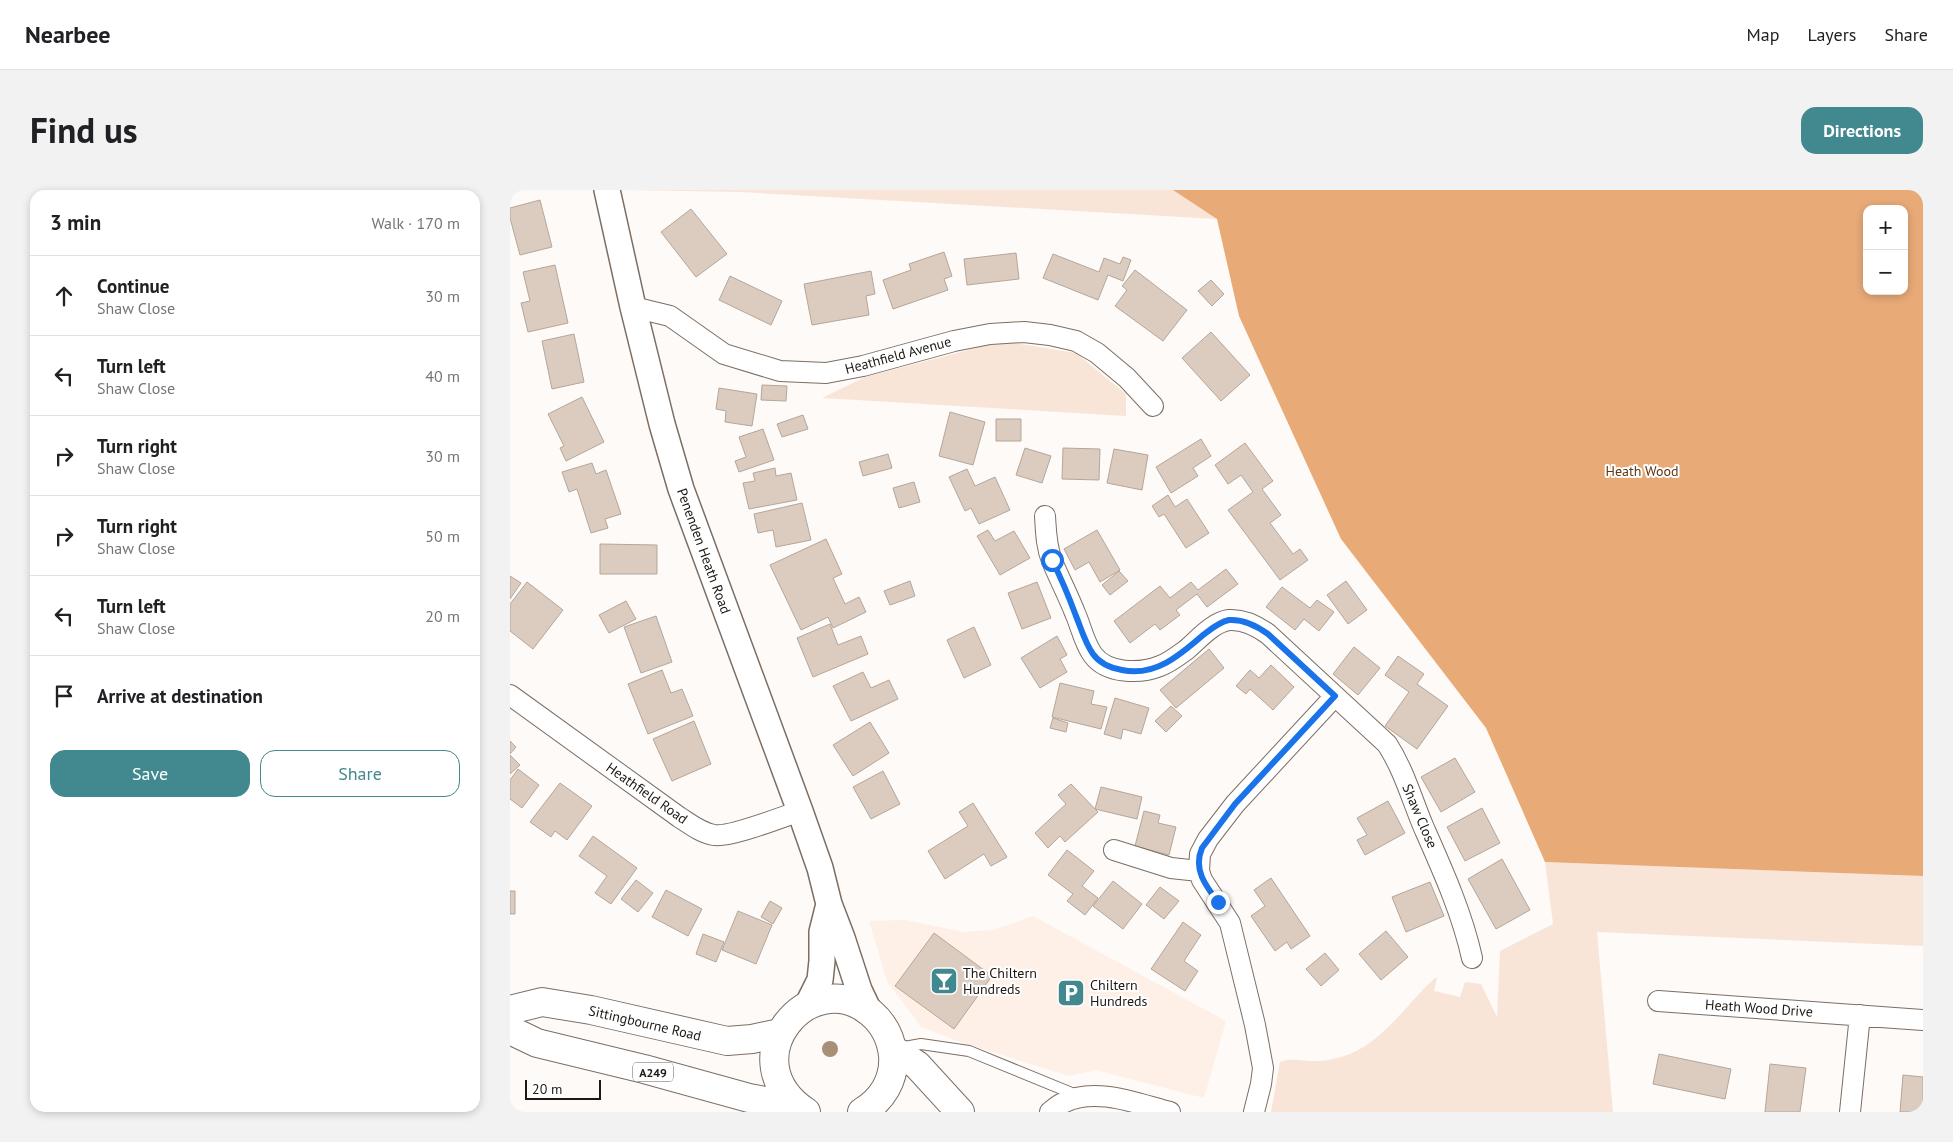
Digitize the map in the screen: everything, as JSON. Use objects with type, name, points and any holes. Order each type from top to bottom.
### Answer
[{"type":"highway","points":[[802,1109],[789,1099],[777,1079],[774,1055],[780,1032],[787,1022],[807,1006],[827,1000],[838,1000],[854,1004],[869,1011],[885,1029],[892,1049],[893,1068],[887,1086],[876,1102],[862,1112]]},
{"type":"highway","name":"Sittingbourne Road","points":[[510,1010],[542,1002],[591,1010],[727,1041],[752,1039],[780,1032]]},
{"type":"highway","name":"A249","points":[[510,1030],[537,1043],[644,1069],[749,1098],[802,1109]]},
{"type":"highway","points":[[892,1049],[917,1065],[960,1112]]},
{"type":"street","name":"Penenden Heath Road","points":[[611,192],[633,307],[662,424],[681,489],[800,811],[820,868],[829,904],[859,990],[869,1011]]},
{"type":"street","name":"Heathfield Avenue","points":[[633,307],[670,316],[724,354],[780,371],[826,373],[863,366],[954,340],[990,334],[1024,332],[1050,335],[1076,342],[1097,353],[1127,378],[1153,406]]},
{"type":"street","name":"Shaw Close","points":[[1045,516],[1046,540],[1052,560],[1066,588],[1087,644],[1093,655],[1100,661],[1108,666],[1126,671],[1148,670],[1161,666],[1184,652],[1219,624],[1228,620],[1238,620],[1257,627],[1268,634],[1387,744],[1445,873],[1467,933],[1472,958]]},
{"type":"street","name":"Heathfield Road","points":[[510,694],[701,831],[714,835],[728,835],[800,811]]},
{"type":"street","points":[[1254,1112],[1263,1068],[1255,1025],[1230,923],[1202,880],[1199,872],[1200,854],[1202,848],[1220,824],[1262,773],[1335,696]]},
{"type":"street","points":[[1114,850],[1171,868],[1199,872]]},
{"type":"street","name":"Penenden Heath Road","points":[[807,1006],[820,980],[822,932],[829,904]]},
{"type":"street","name":"Heath Wood Drive","points":[[1658,1001],[1923,1020]]},
{"type":"street","points":[[1850,1112],[1860,1015]]},
{"type":"street","points":[[1050,1112],[1062,1103],[1080,1097],[1112,1098],[1170,1112]]},
{"type":"lane","points":[[892,1049],[921,1044],[969,1051],[1080,1097]]},
{"type":"shaded area","points":[[627,190],[1223,190],[1217,219],[741,192]]},
{"type":"shaded area","points":[[1003,341],[1076,353],[1126,394],[1126,416],[822,398],[865,377]]},
{"type":"shaded area","points":[[1545,862],[1923,876],[1923,946],[1597,932],[1613,1112],[1271,1112],[1280,1062],[1289,1060],[1324,1061],[1355,1052],[1392,1024],[1435,978],[1437,978],[1434,991],[1460,997],[1465,982],[1481,984],[1497,1017],[1500,951],[1553,924]]},
{"type":"shaded area","points":[[1033,916],[1226,1021],[1204,1098],[1096,1070],[1069,1076],[957,1041],[920,1026],[887,981],[869,921],[905,920],[964,932],[994,930]]},
{"type":"green space","name":"Heath Wood","points":[[1173,190],[1923,190],[1923,876],[1545,862],[1486,728],[1341,539],[1239,316],[1217,219]]},
{"type":"building","points":[[540,200],[552,247],[520,255],[510,218],[510,208]]},
{"type":"building","points":[[691,209],[727,254],[696,277],[661,232]]},
{"type":"building","points":[[944,252],[952,276],[944,279],[948,290],[893,309],[883,280],[911,270],[909,264]]},
{"type":"building","points":[[1016,253],[1019,279],[967,285],[964,259]]},
{"type":"building","points":[[1053,254],[1099,272],[1104,258],[1120,264],[1123,257],[1131,260],[1123,281],[1108,275],[1098,300],[1043,278]]},
{"type":"building","points":[[555,265],[568,323],[528,332],[521,303],[530,301],[523,272]]},
{"type":"building","points":[[1135,270],[1187,310],[1163,341],[1115,306],[1127,290],[1122,286]]},
{"type":"building","points":[[871,271],[875,294],[866,296],[869,315],[812,325],[804,284]]},
{"type":"building","points":[[730,276],[782,301],[771,325],[719,300]]},
{"type":"building","points":[[1211,280],[1224,294],[1212,306],[1198,291]]},
{"type":"building","points":[[1211,332],[1250,375],[1221,401],[1182,358]]},
{"type":"building","points":[[574,334],[584,382],[552,389],[542,341]]},
{"type":"building","points":[[762,385],[787,386],[786,401],[761,400]]},
{"type":"building","points":[[719,388],[757,394],[752,426],[725,422],[726,411],[716,409]]},
{"type":"building","points":[[582,397],[604,442],[566,461],[560,448],[564,446],[548,414]]},
{"type":"building","points":[[950,412],[985,422],[973,465],[939,456]]},
{"type":"building","points":[[803,415],[808,429],[782,437],[777,424]]},
{"type":"building","points":[[996,419],[1021,419],[1021,441],[996,441]]},
{"type":"building","points":[[763,429],[774,460],[739,472],[735,461],[746,457],[739,437]]},
{"type":"building","points":[[1201,439],[1211,456],[1193,468],[1198,476],[1171,493],[1156,467]]},
{"type":"building","points":[[1245,443],[1273,481],[1262,489],[1281,515],[1270,523],[1293,554],[1300,549],[1308,560],[1280,580],[1228,510],[1253,492],[1241,475],[1228,484],[1215,465]]},
{"type":"building","points":[[1025,448],[1051,456],[1042,483],[1016,475]]},
{"type":"building","points":[[1063,448],[1100,449],[1099,480],[1062,479]]},
{"type":"building","points":[[1114,449],[1148,455],[1142,490],[1107,483]]},
{"type":"building","points":[[888,454],[892,468],[863,476],[859,462]]},
{"type":"building","points":[[592,463],[596,474],[606,470],[621,514],[605,519],[608,528],[591,533],[577,489],[569,492],[562,472]]},
{"type":"building","points":[[775,468],[776,476],[791,473],[797,500],[749,509],[743,483],[755,481],[753,473]]},
{"type":"building","points":[[967,469],[975,486],[995,477],[1010,510],[979,524],[971,508],[965,511],[949,477]]},
{"type":"building","points":[[914,482],[920,502],[899,508],[893,488]]},
{"type":"building","points":[[1168,495],[1175,507],[1187,499],[1209,533],[1186,548],[1164,514],[1159,517],[1152,506]]},
{"type":"building","points":[[802,503],[811,540],[776,547],[773,530],[758,533],[754,514]]},
{"type":"building","points":[[988,530],[995,541],[1014,531],[1030,558],[1000,575],[977,536]]},
{"type":"building","points":[[1097,530],[1120,570],[1100,582],[1089,562],[1075,570],[1064,549]]},
{"type":"building","points":[[826,539],[842,574],[833,578],[845,604],[859,597],[866,612],[833,628],[828,617],[801,630],[770,565]]},
{"type":"building","points":[[600,544],[657,545],[657,574],[600,574]]},
{"type":"building","points":[[1226,569],[1238,584],[1207,607],[1197,594],[1176,610],[1180,615],[1160,630],[1155,624],[1130,643],[1114,621],[1160,586],[1170,598],[1191,582],[1198,590]]},
{"type":"building","points":[[1119,571],[1128,581],[1110,595],[1102,585]]},
{"type":"building","points":[[510,576],[521,583],[510,599]]},
{"type":"building","points":[[910,581],[915,596],[890,605],[884,591]]},
{"type":"building","points":[[1346,581],[1367,610],[1348,624],[1327,595]]},
{"type":"building","points":[[527,582],[563,610],[533,649],[510,631],[510,604]]},
{"type":"building","points":[[1037,582],[1051,618],[1022,629],[1008,593]]},
{"type":"building","points":[[1282,587],[1310,608],[1317,600],[1334,612],[1319,631],[1304,619],[1295,630],[1266,607]]},
{"type":"building","points":[[626,601],[636,619],[609,633],[599,615]]},
{"type":"building","points":[[656,616],[672,662],[641,673],[624,627]]},
{"type":"building","points":[[830,624],[838,645],[861,636],[868,654],[813,677],[797,638]]},
{"type":"building","points":[[974,627],[991,665],[964,678],[947,640]]},
{"type":"building","points":[[1057,636],[1067,655],[1060,659],[1067,672],[1040,688],[1021,658]]},
{"type":"building","points":[[1354,647],[1380,668],[1358,695],[1333,674]]},
{"type":"building","points":[[1209,649],[1224,668],[1176,708],[1160,690]]},
{"type":"building","points":[[1398,656],[1424,674],[1417,684],[1448,706],[1417,749],[1385,726],[1409,692],[1385,675]]},
{"type":"building","points":[[1271,665],[1294,687],[1273,710],[1250,689],[1246,694],[1236,686],[1250,670],[1259,678]]},
{"type":"building","points":[[662,670],[671,693],[682,689],[693,716],[648,734],[628,684]]},
{"type":"building","points":[[863,672],[871,688],[889,680],[898,699],[851,721],[833,686]]},
{"type":"building","points":[[1060,683],[1094,691],[1091,704],[1107,707],[1101,729],[1052,717]]},
{"type":"building","points":[[1115,698],[1149,708],[1141,734],[1123,729],[1121,739],[1104,734]]},
{"type":"building","points":[[1171,706],[1182,716],[1166,732],[1155,721]]},
{"type":"building","points":[[1053,718],[1068,723],[1066,732],[1050,728]]},
{"type":"building","points":[[694,721],[711,764],[672,781],[653,739]]},
{"type":"building","points":[[870,722],[889,753],[853,776],[833,745]]},
{"type":"building","points":[[510,741],[516,747],[510,754]]},
{"type":"building","points":[[510,755],[520,765],[510,774]]},
{"type":"building","points":[[1455,758],[1475,792],[1441,812],[1421,777]]},
{"type":"building","points":[[518,769],[539,785],[522,808],[510,799],[510,780]]},
{"type":"building","points":[[883,771],[900,804],[871,819],[853,787]]},
{"type":"building","points":[[560,783],[592,806],[567,840],[555,831],[551,837],[530,822]]},
{"type":"building","points":[[1071,784],[1098,812],[1065,842],[1060,836],[1048,848],[1035,833],[1066,804],[1058,795]]},
{"type":"building","points":[[1101,787],[1142,797],[1137,819],[1095,809]]},
{"type":"building","points":[[1388,801],[1405,833],[1365,855],[1357,840],[1367,835],[1357,818]]},
{"type":"building","points":[[973,803],[1007,857],[991,866],[984,854],[945,879],[928,851],[968,826],[959,812]]},
{"type":"building","points":[[1482,808],[1500,843],[1465,861],[1447,827]]},
{"type":"building","points":[[1144,811],[1160,815],[1158,823],[1176,827],[1169,855],[1135,846]]},
{"type":"building","points":[[593,836],[637,868],[611,904],[595,893],[607,876],[579,856]]},
{"type":"building","points":[[1067,850],[1094,871],[1082,886],[1098,898],[1085,915],[1067,901],[1073,894],[1048,875]]},
{"type":"building","points":[[1502,859],[1530,910],[1496,929],[1468,879]]},
{"type":"building","points":[[1271,878],[1310,936],[1291,949],[1287,942],[1275,951],[1251,916],[1265,906],[1254,890]]},
{"type":"building","points":[[636,880],[653,893],[638,912],[621,899]]},
{"type":"building","points":[[1113,881],[1142,904],[1123,929],[1093,906]]},
{"type":"building","points":[[1430,882],[1444,916],[1406,932],[1392,897]]},
{"type":"building","points":[[1160,887],[1179,901],[1164,919],[1146,905]]},
{"type":"building","points":[[666,890],[702,909],[688,936],[652,917]]},
{"type":"building","points":[[510,891],[515,891],[515,914],[510,914]]},
{"type":"building","points":[[770,901],[782,908],[773,924],[761,917]]},
{"type":"building","points":[[738,911],[772,925],[756,964],[722,950]]},
{"type":"building","points":[[1183,922],[1201,935],[1184,961],[1198,971],[1185,991],[1151,969]]},
{"type":"building","points":[[1386,931],[1408,957],[1381,980],[1359,954]]},
{"type":"building","name":"The Chiltern Hundreds","points":[[934,933],[992,976],[954,1029],[895,986]]},
{"type":"building","points":[[703,934],[724,942],[716,962],[696,954]]},
{"type":"building","points":[[1325,953],[1339,970],[1321,986],[1306,969]]},
{"type":"building","points":[[1659,1054],[1731,1069],[1725,1099],[1653,1084]]},
{"type":"building","points":[[1770,1064],[1806,1068],[1800,1112],[1765,1112]]},
{"type":"building","points":[[1903,1075],[1923,1077],[1923,1112],[1900,1112]]},
{"type":"place","name":"The Chiltern Hundreds","points":[[944,981]]},
{"type":"place","name":"Chiltern Hundreds","points":[[1071,993]]},
{"type":"route","points":[[1052,560],[1066,588],[1087,644],[1093,655],[1108,666],[1126,671],[1148,670],[1161,666],[1184,652],[1219,624],[1228,620],[1238,620],[1249,623],[1268,634],[1335,696],[1262,773],[1235,804],[1202,848],[1199,872],[1202,880],[1218,902]]}]
